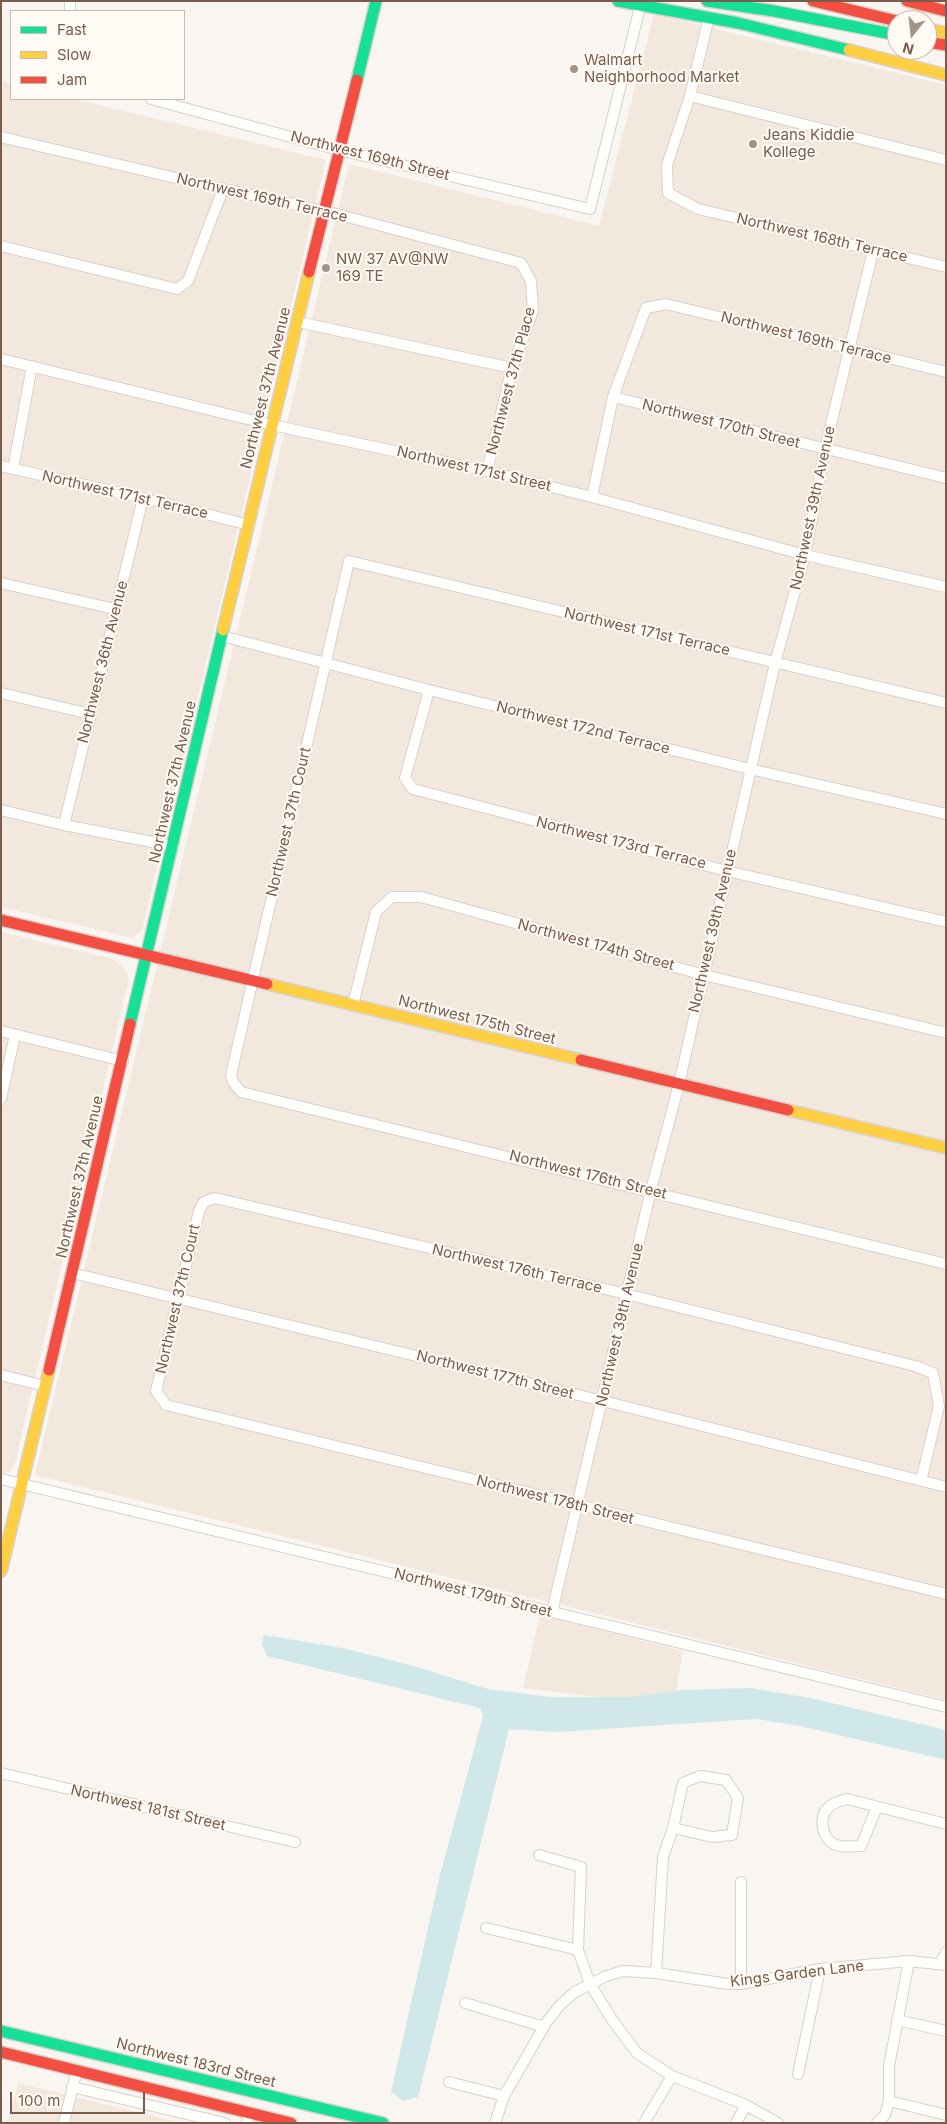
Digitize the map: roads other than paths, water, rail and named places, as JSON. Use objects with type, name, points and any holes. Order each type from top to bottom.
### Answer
[{"type":"main road","name":"Northwest 37th Avenue","points":[[1,1571],[148,956],[272,425],[376,1]]},
{"type":"main road","points":[[618,1],[640,7],[659,8],[709,17],[946,75]]},
{"type":"main road","points":[[708,1],[774,11],[887,33]]},
{"type":"main road","points":[[813,1],[887,19]]},
{"type":"main road","points":[[907,1],[946,11]]},
{"type":"main road","name":"Northwest 175th Street","points":[[1,920],[946,1148]]},
{"type":"main road","name":"Northwest 183rd Street","points":[[1,2031],[383,2123]]},
{"type":"main road","points":[[1,2052],[77,2070],[249,2118],[291,2123]]},
{"type":"main road","points":[[249,2118],[268,2104],[289,2100]]},
{"type":"street","name":"Northwest 169th Street","points":[[155,100],[339,150],[590,209],[640,7]]},
{"type":"street","points":[[709,17],[690,96],[946,160]]},
{"type":"street","name":"Northwest 168th Terrace","points":[[690,96],[667,165],[668,193],[698,209],[946,267]]},
{"type":"street","name":"Northwest 169th Terrace","points":[[1,137],[324,211],[521,263]]},
{"type":"street","points":[[1,246],[139,278],[177,289],[188,281],[223,189]]},
{"type":"street","name":"Northwest 39th Avenue","points":[[552,1612],[651,1190],[679,1084],[775,663],[805,555],[825,449],[873,251]]},
{"type":"street","name":"Northwest 37th Place","points":[[487,471],[512,368],[533,311],[531,281],[521,263]]},
{"type":"street","name":"Northwest 169th Terrace","points":[[613,397],[646,308],[666,304],[946,372]]},
{"type":"street","points":[[298,322],[512,368]]},
{"type":"street","name":"Northwest 171st Street","points":[[1,359],[272,425],[487,471],[592,497],[805,555],[946,587]]},
{"type":"street","points":[[13,469],[32,366]]},
{"type":"street","points":[[592,497],[613,397]]},
{"type":"street","name":"Northwest 170th Street","points":[[613,397],[946,478]]},
{"type":"street","name":"Northwest 171st Terrace","points":[[1,466],[143,498],[249,525]]},
{"type":"street","name":"Northwest 36th Avenue","points":[[64,825],[143,498]]},
{"type":"street","name":"Northwest 171st Terrace","points":[[349,561],[946,703]]},
{"type":"street","name":"Northwest 37th Court","points":[[233,1082],[231,1075],[349,561]]},
{"type":"street","points":[[1,583],[115,610]]},
{"type":"street","name":"Northwest 172nd Terrace","points":[[222,636],[428,690],[750,769],[946,814]]},
{"type":"street","name":"Northwest 173rd Terrace","points":[[428,690],[405,778],[413,790],[727,871],[946,922]]},
{"type":"street","points":[[1,693],[90,714]]},
{"type":"street","points":[[1,810],[64,825],[173,846]]},
{"type":"street","name":"Northwest 174th Street","points":[[353,1005],[376,912],[392,897],[421,897],[704,975],[946,1034]]},
{"type":"street","points":[[1,1031],[123,1061]]},
{"type":"street","points":[[1,1099],[15,1035]]},
{"type":"street","name":"Northwest 176th Street","points":[[233,1082],[241,1092],[651,1190],[946,1264]]},
{"type":"street","name":"Northwest 37th Court","points":[[166,1405],[156,1391],[199,1212],[204,1202],[215,1198]]},
{"type":"street","name":"Northwest 176th Terrace","points":[[215,1198],[626,1294],[915,1366],[933,1374],[938,1406],[921,1481]]},
{"type":"street","name":"Northwest 177th Street","points":[[72,1273],[946,1486]]},
{"type":"street","points":[[1,1375],[45,1386]]},
{"type":"street","name":"Northwest 178th Street","points":[[166,1405],[946,1594]]},
{"type":"street","name":"Northwest 179th Street","points":[[1,1479],[946,1707]]},
{"type":"street","name":"Northwest 181st Street","points":[[1,1773],[295,1842]]},
{"type":"street","points":[[656,1972],[664,1857],[673,1828],[683,1783],[700,1776],[726,1780],[738,1798],[732,1835],[712,1838],[673,1828]]},
{"type":"street","points":[[877,1806],[861,1846],[843,1847],[831,1843],[824,1833],[822,1822],[827,1808],[836,1802],[847,1799],[877,1806],[946,1824]]},
{"type":"street","points":[[539,1855],[581,1867],[578,1950],[590,1984],[613,2021],[637,2053],[672,2076],[746,2105],[778,2123]]},
{"type":"street","points":[[741,1984],[742,1882]]},
{"type":"street","points":[[486,1928],[578,1950]]},
{"type":"street","points":[[943,1964],[946,1952]]},
{"type":"street","points":[[877,2123],[885,2115],[889,2101],[889,2066],[909,1960]]},
{"type":"street","name":"Kings Garden Lane","points":[[495,2123],[504,2096],[544,2026],[561,2004],[575,1992],[606,1976],[623,1971],[656,1972],[728,1984],[741,1984],[820,1970],[909,1960],[943,1964]]},
{"type":"street","points":[[798,2074],[820,1970]]},
{"type":"street","points":[[465,2003],[544,2026]]},
{"type":"street","points":[[897,2020],[946,2031]]},
{"type":"street","points":[[64,2123],[77,2070]]},
{"type":"street","points":[[644,2123],[672,2076]]},
{"type":"street","points":[[449,2082],[504,2096]]},
{"type":"street","points":[[72,2087],[225,2123]]},
{"type":"street","points":[[889,2101],[946,2115]]},
{"type":"street","points":[[736,2123],[746,2105]]},
{"type":"water","points":[[264,1635],[342,1648],[407,1664],[488,1689],[550,1697],[629,1697],[682,1690],[750,1688],[810,1698],[946,1730],[946,1760],[800,1726],[756,1719],[557,1732],[509,1729],[418,2097],[403,2101],[391,2092],[440,1875],[483,1716],[480,1708],[267,1656],[262,1644]]},
{"type":"place","name":"Walmart Neighborhood Market","points":[[574,69]]},
{"type":"place","name":"Jeans Kiddie Kollege","points":[[753,144]]},
{"type":"place","name":"NW 37 AV@NW 169 TE","points":[[326,268]]}]
